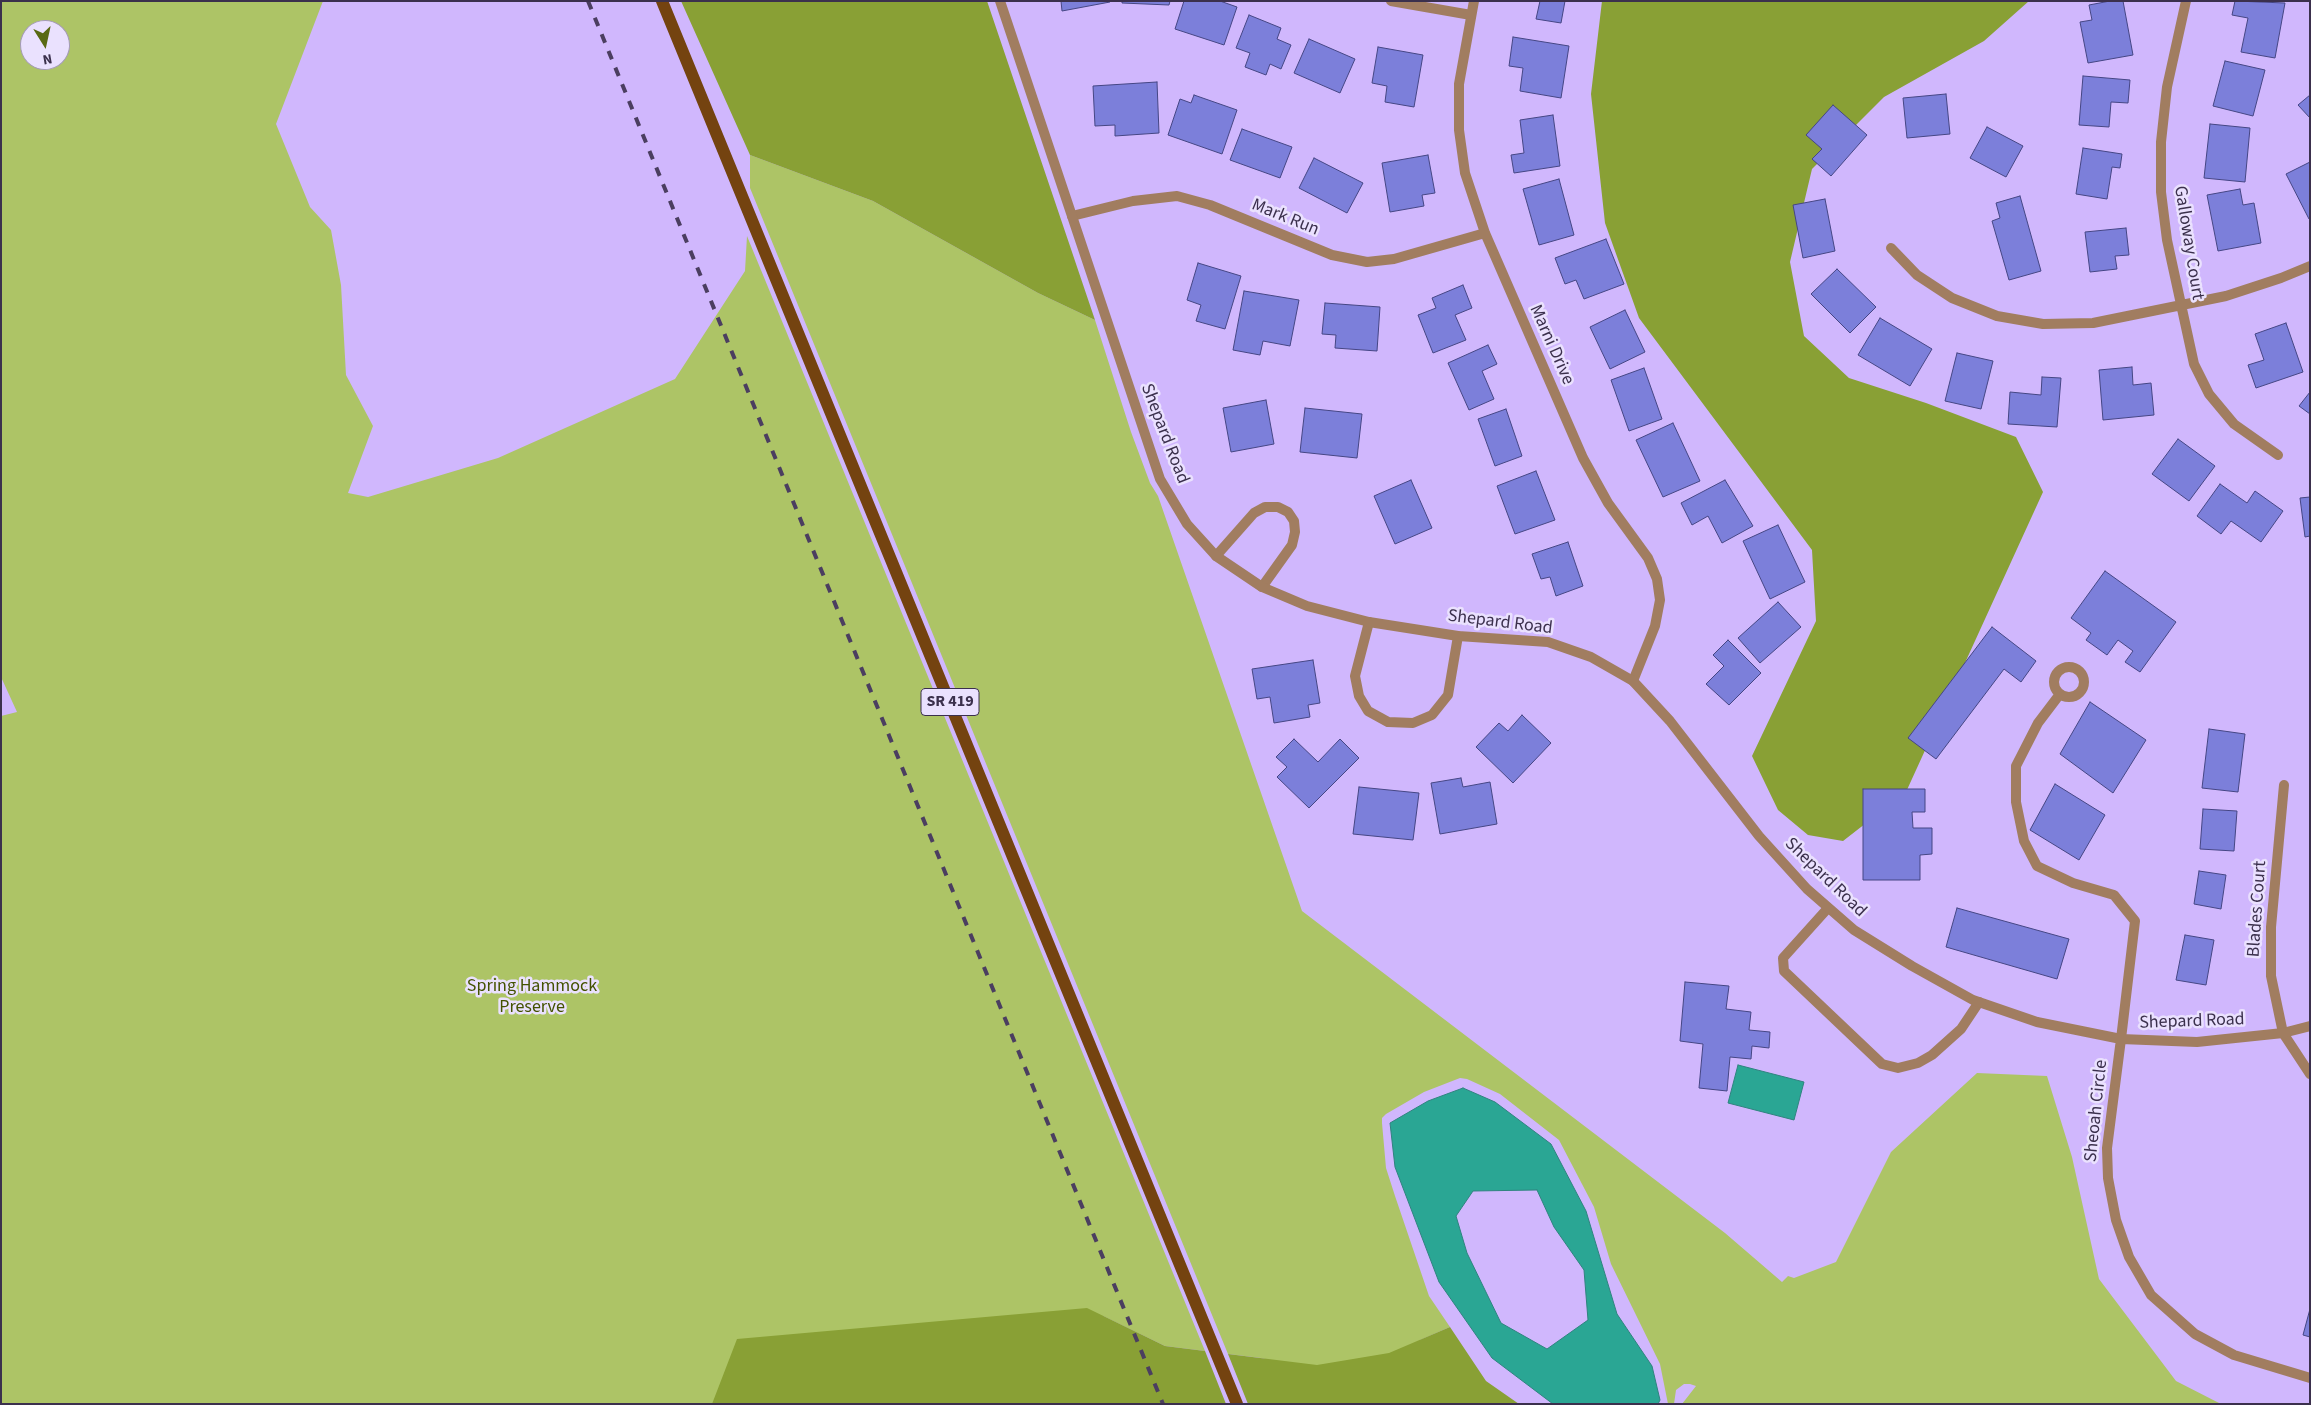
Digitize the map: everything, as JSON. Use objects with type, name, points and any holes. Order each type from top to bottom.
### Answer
[{"type":"main road","name":"SR 419","points":[[662,1],[1237,1404]]},
{"type":"street","name":"Shepard Road","points":[[1000,1],[1160,479],[1187,524],[1216,556],[1262,587],[1307,606],[1369,622],[1458,636],[1548,642],[1591,657],[1633,681],[1670,721],[1759,836],[1807,889],[1854,930],[1912,966],[1979,1002],[2037,1022],[2121,1039],[2196,1042],[2283,1033],[2310,1026]]},
{"type":"street","points":[[1391,1],[1471,15]]},
{"type":"street","name":"Marni Drive","points":[[1474,1],[1459,84],[1459,130],[1465,173],[1484,233],[1583,458],[1608,503],[1648,558],[1657,579],[1660,600],[1655,626],[1633,681]]},
{"type":"street","name":"Galloway Court","points":[[2186,1],[2167,87],[2161,142],[2160,192],[2167,240],[2194,364],[2209,394],[2234,424],[2278,455]]},
{"type":"street","name":"Mark Run","points":[[1072,216],[1133,200],[1177,196],[1210,205],[1332,256],[1367,262],[1394,259],[1484,233]]},
{"type":"street","points":[[1891,248],[1917,275],[1952,298],[1997,316],[2043,324],[2093,323],[2181,306],[2226,296],[2281,278],[2310,266]]},
{"type":"street","points":[[1216,556],[1254,513],[1265,507],[1278,507],[1288,512],[1294,521],[1295,532],[1292,544],[1262,587]]},
{"type":"street","points":[[1369,622],[1355,676],[1359,696],[1368,711],[1388,722],[1413,724],[1432,715],[1448,695],[1458,636]]},
{"type":"street","name":"Sheoah Circle","points":[[2060,694],[2038,723],[2016,766],[2016,802],[2024,841],[2037,866],[2073,883],[2114,895],[2135,921],[2107,1148],[2108,1178],[2116,1220],[2129,1257],[2151,1295],[2195,1334],[2234,1355],[2310,1378]]},
{"type":"street","name":"Blades Court","points":[[2283,1033],[2271,976],[2271,947],[2284,785]]},
{"type":"street","points":[[1828,908],[1783,958],[1784,971],[1882,1064],[1898,1068],[1918,1063],[1932,1055],[1961,1029],[1979,1002]]},
{"type":"street","points":[[2283,1033],[2310,1074]]},
{"type":"green space","name":"Spring Hammock Preserve","points":[[1,1],[323,1],[276,124],[310,207],[331,230],[341,285],[346,375],[373,426],[348,493],[368,497],[498,458],[675,379],[745,271],[747,236],[1205,1351],[1165,1346],[1103,1316],[1139,1404],[1,1404],[1,716],[17,712],[1,677]]},
{"type":"green space","points":[[750,155],[873,201],[1038,293],[1095,320],[1131,432],[1150,483],[1158,496],[1302,911],[1725,1233],[1782,1282],[1788,1276],[1794,1278],[1836,1262],[1891,1152],[1977,1073],[2047,1076],[2072,1157],[2099,1279],[2176,1381],[2221,1404],[1682,1404],[1696,1386],[1684,1384],[1676,1390],[1674,1404],[1668,1404],[1660,1364],[1611,1264],[1594,1207],[1559,1140],[1500,1094],[1467,1079],[1460,1078],[1424,1092],[1382,1118],[1386,1168],[1395,1196],[1429,1296],[1450,1327],[1420,1340],[1454,1404],[1261,1358],[1228,1354],[750,188]]},
{"type":"shaded area","points":[[681,1],[987,1],[1095,320],[1038,293],[873,201],[750,155]]},
{"type":"shaded area","points":[[1602,1],[2029,1],[1984,41],[1884,97],[1812,169],[1790,262],[1804,336],[1849,378],[1926,403],[2016,437],[2043,492],[1906,792],[1843,841],[1808,835],[1778,810],[1752,756],[1816,621],[1812,550],[1639,318],[1605,223],[1591,94]]},
{"type":"shaded area","points":[[1738,1065],[1804,1082],[1794,1120],[1728,1103]]},
{"type":"shaded area","points":[[1463,1088],[1495,1102],[1551,1144],[1586,1211],[1617,1314],[1652,1366],[1660,1400],[1658,1404],[1553,1404],[1492,1358],[1439,1282],[1395,1167],[1390,1123],[1428,1101]],"holes":[[[1537,1190],[1554,1227],[1584,1270],[1588,1320],[1547,1349],[1501,1323],[1467,1253],[1456,1216],[1473,1191]]]},
{"type":"shaded area","points":[[1087,1308],[1165,1346],[1205,1351],[1226,1404],[712,1404],[737,1339]]},
{"type":"shaded area","points":[[1450,1327],[1486,1381],[1519,1404],[1248,1404],[1228,1354],[1317,1365],[1389,1353]]},
{"type":"building","points":[[1061,1],[1109,1],[1110,2],[1062,11]]},
{"type":"building","points":[[1122,1],[1170,1],[1169,5],[1122,3]]},
{"type":"building","points":[[1184,1],[1220,1],[1237,7],[1224,45],[1175,29]]},
{"type":"building","points":[[1540,1],[1565,1],[1561,23],[1536,19]]},
{"type":"building","points":[[2110,1],[2123,1],[2133,55],[2088,63],[2080,22],[2092,20],[2089,5]]},
{"type":"building","points":[[2235,1],[2285,3],[2275,58],[2241,52],[2248,18],[2232,15]]},
{"type":"building","points":[[1249,15],[1281,28],[1277,39],[1291,45],[1281,69],[1270,64],[1266,75],[1245,67],[1250,53],[1236,48]]},
{"type":"building","points":[[1513,37],[1569,46],[1561,98],[1520,91],[1523,68],[1509,66]]},
{"type":"building","points":[[1309,39],[1355,59],[1340,93],[1294,73]]},
{"type":"building","points":[[1378,47],[1423,55],[1414,107],[1385,102],[1387,86],[1372,83]]},
{"type":"building","points":[[2225,61],[2265,70],[2253,116],[2213,106]]},
{"type":"building","points":[[2083,76],[2130,80],[2128,103],[2111,102],[2109,127],[2079,125]]},
{"type":"building","points":[[1157,82],[1159,133],[1115,136],[1115,125],[1095,126],[1093,86]]},
{"type":"building","points":[[1946,94],[1950,134],[1907,138],[1903,98]]},
{"type":"building","points":[[1194,95],[1237,110],[1222,154],[1168,135],[1180,99],[1191,103]]},
{"type":"building","points":[[2310,95],[2310,118],[2298,105]]},
{"type":"building","points":[[1833,105],[1867,135],[1831,176],[1812,159],[1822,149],[1806,135]]},
{"type":"building","points":[[1553,115],[1560,166],[1514,173],[1511,155],[1524,153],[1520,120]]},
{"type":"building","points":[[2210,124],[2250,128],[2245,182],[2204,178]]},
{"type":"building","points":[[1987,127],[2023,146],[2006,177],[1970,158]]},
{"type":"building","points":[[1242,129],[1292,147],[1280,178],[1230,160]]},
{"type":"building","points":[[2083,148],[2122,154],[2120,168],[2112,167],[2107,199],[2076,194]]},
{"type":"building","points":[[1428,155],[1435,193],[1422,195],[1424,206],[1390,212],[1382,163]]},
{"type":"building","points":[[1314,158],[1363,183],[1347,213],[1299,188]]},
{"type":"building","points":[[2310,162],[2310,219],[2309,219],[2286,174]]},
{"type":"building","points":[[1559,179],[1574,235],[1539,245],[1523,189]]},
{"type":"building","points":[[2240,189],[2243,205],[2254,203],[2261,243],[2218,251],[2207,195]]},
{"type":"building","points":[[2020,196],[2041,271],[2009,280],[1992,221],[2000,218],[1996,203]]},
{"type":"building","points":[[1825,199],[1835,251],[1803,258],[1793,205]]},
{"type":"building","points":[[2126,228],[2129,255],[2115,256],[2117,269],[2090,272],[2085,232]]},
{"type":"building","points":[[1606,239],[1624,284],[1584,299],[1576,280],[1565,284],[1555,258]]},
{"type":"building","points":[[1198,263],[1241,276],[1225,329],[1196,321],[1201,305],[1187,300]]},
{"type":"building","points":[[1837,269],[1876,307],[1850,333],[1811,294]]},
{"type":"building","points":[[1463,285],[1472,308],[1455,315],[1466,340],[1433,353],[1418,315],[1436,308],[1432,298]]},
{"type":"building","points":[[1244,291],[1299,300],[1290,346],[1263,341],[1260,355],[1233,350]]},
{"type":"building","points":[[1325,303],[1380,307],[1377,351],[1335,348],[1336,335],[1322,334]]},
{"type":"building","points":[[1625,310],[1645,352],[1610,369],[1590,327]]},
{"type":"building","points":[[1880,318],[1932,349],[1910,386],[1858,355]]},
{"type":"building","points":[[2286,323],[2303,372],[2256,388],[2248,365],[2264,360],[2255,334]]},
{"type":"building","points":[[1488,345],[1497,364],[1482,371],[1494,399],[1469,410],[1448,363]]},
{"type":"building","points":[[1957,353],[1993,361],[1981,409],[1945,401]]},
{"type":"building","points":[[2132,367],[2133,385],[2151,383],[2154,415],[2103,420],[2099,370]]},
{"type":"building","points":[[1644,368],[1662,419],[1629,431],[1611,380]]},
{"type":"building","points":[[2042,377],[2061,378],[2057,427],[2008,424],[2010,392],[2041,395]]},
{"type":"building","points":[[2310,392],[2310,414],[2299,406]]},
{"type":"building","points":[[1266,400],[1274,444],[1231,452],[1223,408]]},
{"type":"building","points":[[1305,408],[1362,414],[1357,458],[1300,452]]},
{"type":"building","points":[[1506,409],[1522,456],[1495,466],[1478,419]]},
{"type":"building","points":[[1673,423],[1700,481],[1663,497],[1636,440]]},
{"type":"building","points":[[2178,439],[2215,466],[2189,501],[2152,474]]},
{"type":"building","points":[[1536,471],[1555,520],[1515,534],[1497,486]]},
{"type":"building","points":[[1411,480],[1432,528],[1395,544],[1374,496]]},
{"type":"building","points":[[1725,480],[1753,526],[1722,543],[1708,516],[1692,525],[1681,503]]},
{"type":"building","points":[[2220,484],[2247,503],[2255,491],[2283,511],[2261,542],[2231,521],[2221,534],[2197,516]]},
{"type":"building","points":[[2310,497],[2310,536],[2305,537],[2300,498]]},
{"type":"building","points":[[1778,525],[1805,582],[1770,599],[1743,541]]},
{"type":"building","points":[[1568,542],[1583,586],[1556,596],[1550,577],[1541,579],[1532,554]]},
{"type":"building","points":[[2105,571],[2176,622],[2140,672],[2125,662],[2133,651],[2118,640],[2107,655],[2086,640],[2091,633],[2071,618]]},
{"type":"building","points":[[1778,602],[1801,627],[1760,663],[1738,638]]},
{"type":"building","points":[[1992,627],[2036,661],[2021,682],[2004,669],[1936,759],[1908,738]]},
{"type":"building","points":[[1728,640],[1761,673],[1729,705],[1706,684],[1724,666],[1713,655]]},
{"type":"building","points":[[1313,660],[1320,703],[1308,705],[1310,717],[1274,723],[1270,697],[1257,699],[1252,669]]},
{"type":"building","points":[[2090,702],[2146,740],[2113,793],[2060,754]]},
{"type":"building","points":[[1522,715],[1551,743],[1513,783],[1476,747],[1499,723],[1508,731]]},
{"type":"building","points":[[2209,729],[2245,734],[2238,792],[2202,788]]},
{"type":"building","points":[[1294,739],[1318,762],[1340,739],[1359,758],[1309,808],[1277,777],[1287,767],[1276,757]]},
{"type":"building","points":[[1461,778],[1463,787],[1490,782],[1497,824],[1440,834],[1431,783]]},
{"type":"building","points":[[2055,784],[2105,815],[2079,860],[2030,830]]},
{"type":"building","points":[[1359,787],[1419,793],[1413,840],[1353,834]]},
{"type":"building","points":[[1863,789],[1925,789],[1925,812],[1912,812],[1913,828],[1932,828],[1932,854],[1920,855],[1920,880],[1863,880]]},
{"type":"building","points":[[2203,809],[2237,811],[2234,851],[2200,849]]},
{"type":"building","points":[[2199,871],[2226,875],[2221,909],[2194,904]]},
{"type":"building","points":[[1957,908],[2069,939],[2057,979],[1946,947]]},
{"type":"building","points":[[2185,935],[2214,940],[2206,985],[2176,980]]},
{"type":"building","points":[[1685,982],[1729,986],[1726,1009],[1751,1012],[1749,1030],[1770,1032],[1769,1048],[1752,1046],[1751,1059],[1730,1057],[1727,1091],[1699,1088],[1703,1044],[1680,1041]]},
{"type":"building","points":[[2310,1309],[2310,1337],[2303,1335]]},
{"type":"railway","points":[[588,1],[1163,1404]]}]
